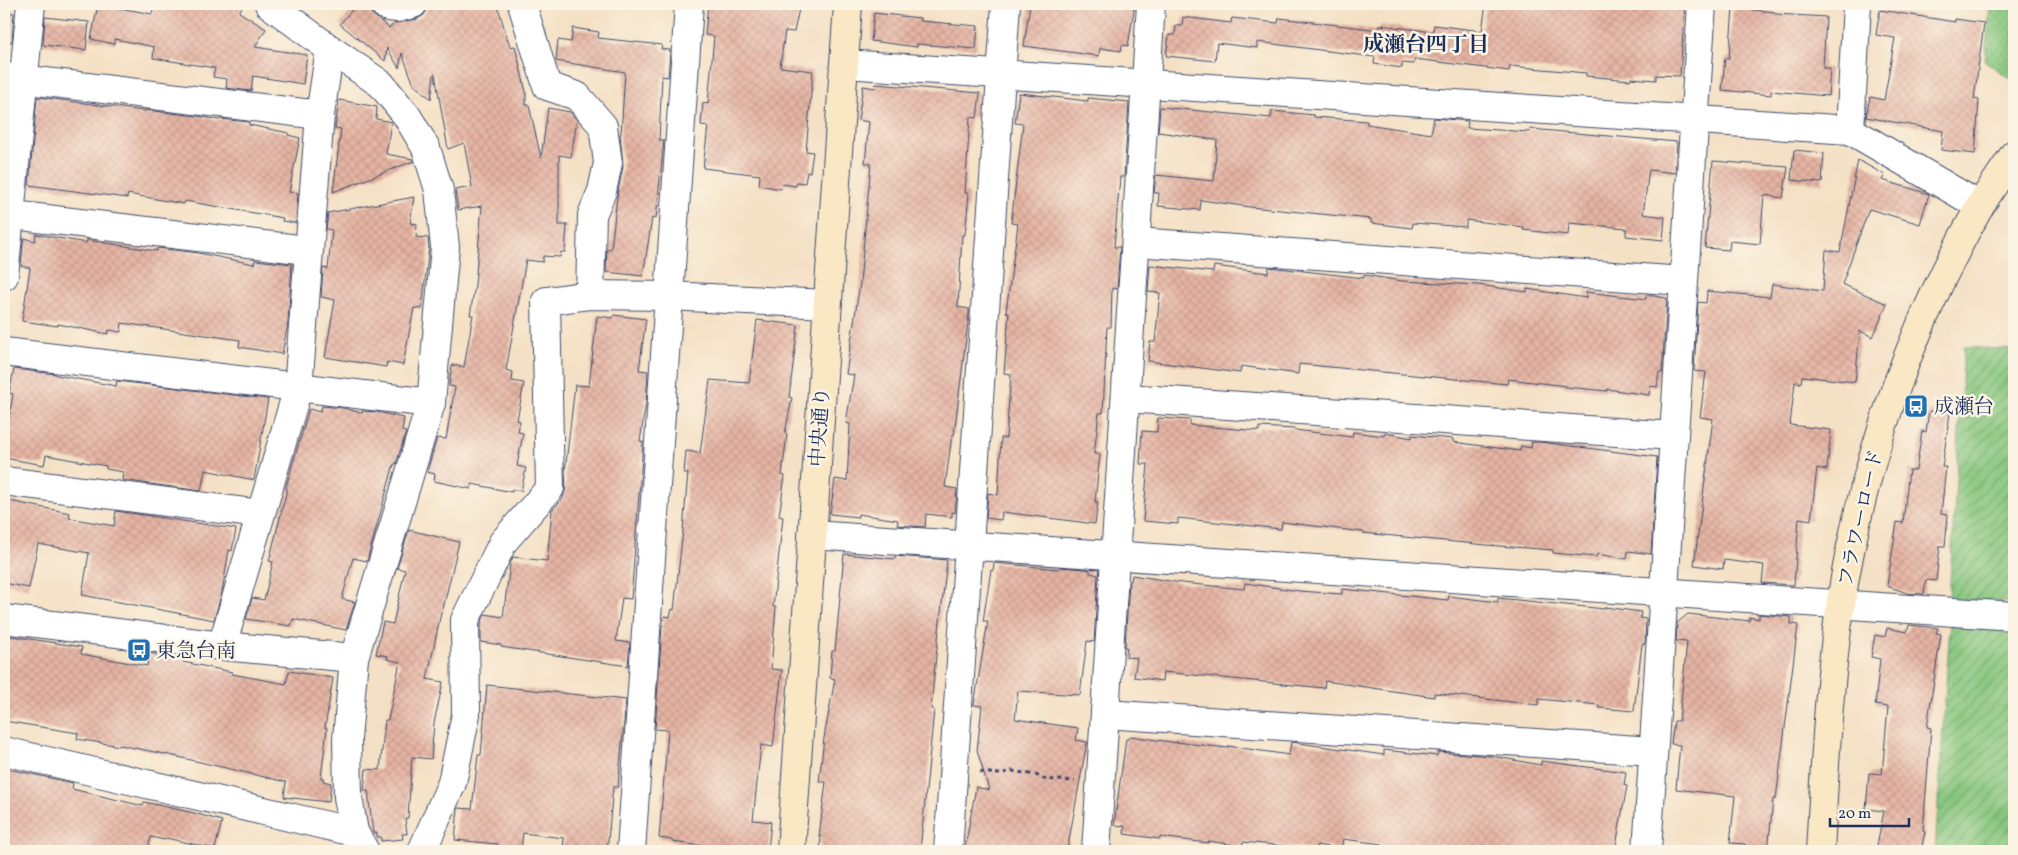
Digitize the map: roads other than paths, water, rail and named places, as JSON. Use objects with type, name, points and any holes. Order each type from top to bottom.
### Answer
[{"type":"street","points":[[4,276],[14,78],[31,4]]},
{"type":"street","points":[[4,751],[359,841],[348,797],[347,739],[354,658],[431,403],[445,247],[439,190],[426,148],[407,116],[381,84],[269,4]]},
{"type":"street","points":[[384,4],[388,8],[398,8],[413,4]]},
{"type":"street","points":[[522,4],[548,86],[577,96],[603,126],[608,163],[602,191],[592,214],[590,295]]},
{"type":"street","points":[[631,851],[688,4]]},
{"type":"street","name":"中央通り","points":[[791,851],[848,4]]},
{"type":"street","points":[[948,851],[1006,4]]},
{"type":"street","points":[[1096,851],[1151,4]]},
{"type":"street","points":[[1647,851],[1702,4]]},
{"type":"street","points":[[1850,130],[1857,4]]},
{"type":"street","points":[[222,646],[298,388],[320,115],[330,49]]},
{"type":"street","points":[[844,64],[1850,130],[1980,206]]},
{"type":"street","points":[[14,78],[320,115]]},
{"type":"street","name":"フラワーロード","points":[[1820,851],[1830,698],[1840,604],[1862,498],[1889,408],[1917,336],[1942,280],[1980,206],[2014,154]]},
{"type":"street","points":[[7,215],[308,250]]},
{"type":"street","points":[[1136,242],[1684,281]]},
{"type":"street","points":[[422,851],[452,783],[466,714],[465,620],[503,542],[550,488],[546,301],[590,295],[669,296],[827,304]]},
{"type":"street","points":[[4,352],[431,403]]},
{"type":"street","points":[[1126,398],[1674,436]]},
{"type":"street","points":[[4,481],[260,514]]},
{"type":"street","points":[[812,535],[2014,616]]},
{"type":"street","points":[[4,619],[222,646],[354,658]]},
{"type":"street","points":[[1105,714],[1653,751]]},
{"type":"place","name":"成瀬台","points":[[1916,406]]},
{"type":"place","name":"東急台南","points":[[139,650]]},
{"type":"district","name":"成瀬台四丁目","points":[[1426,44]]}]
